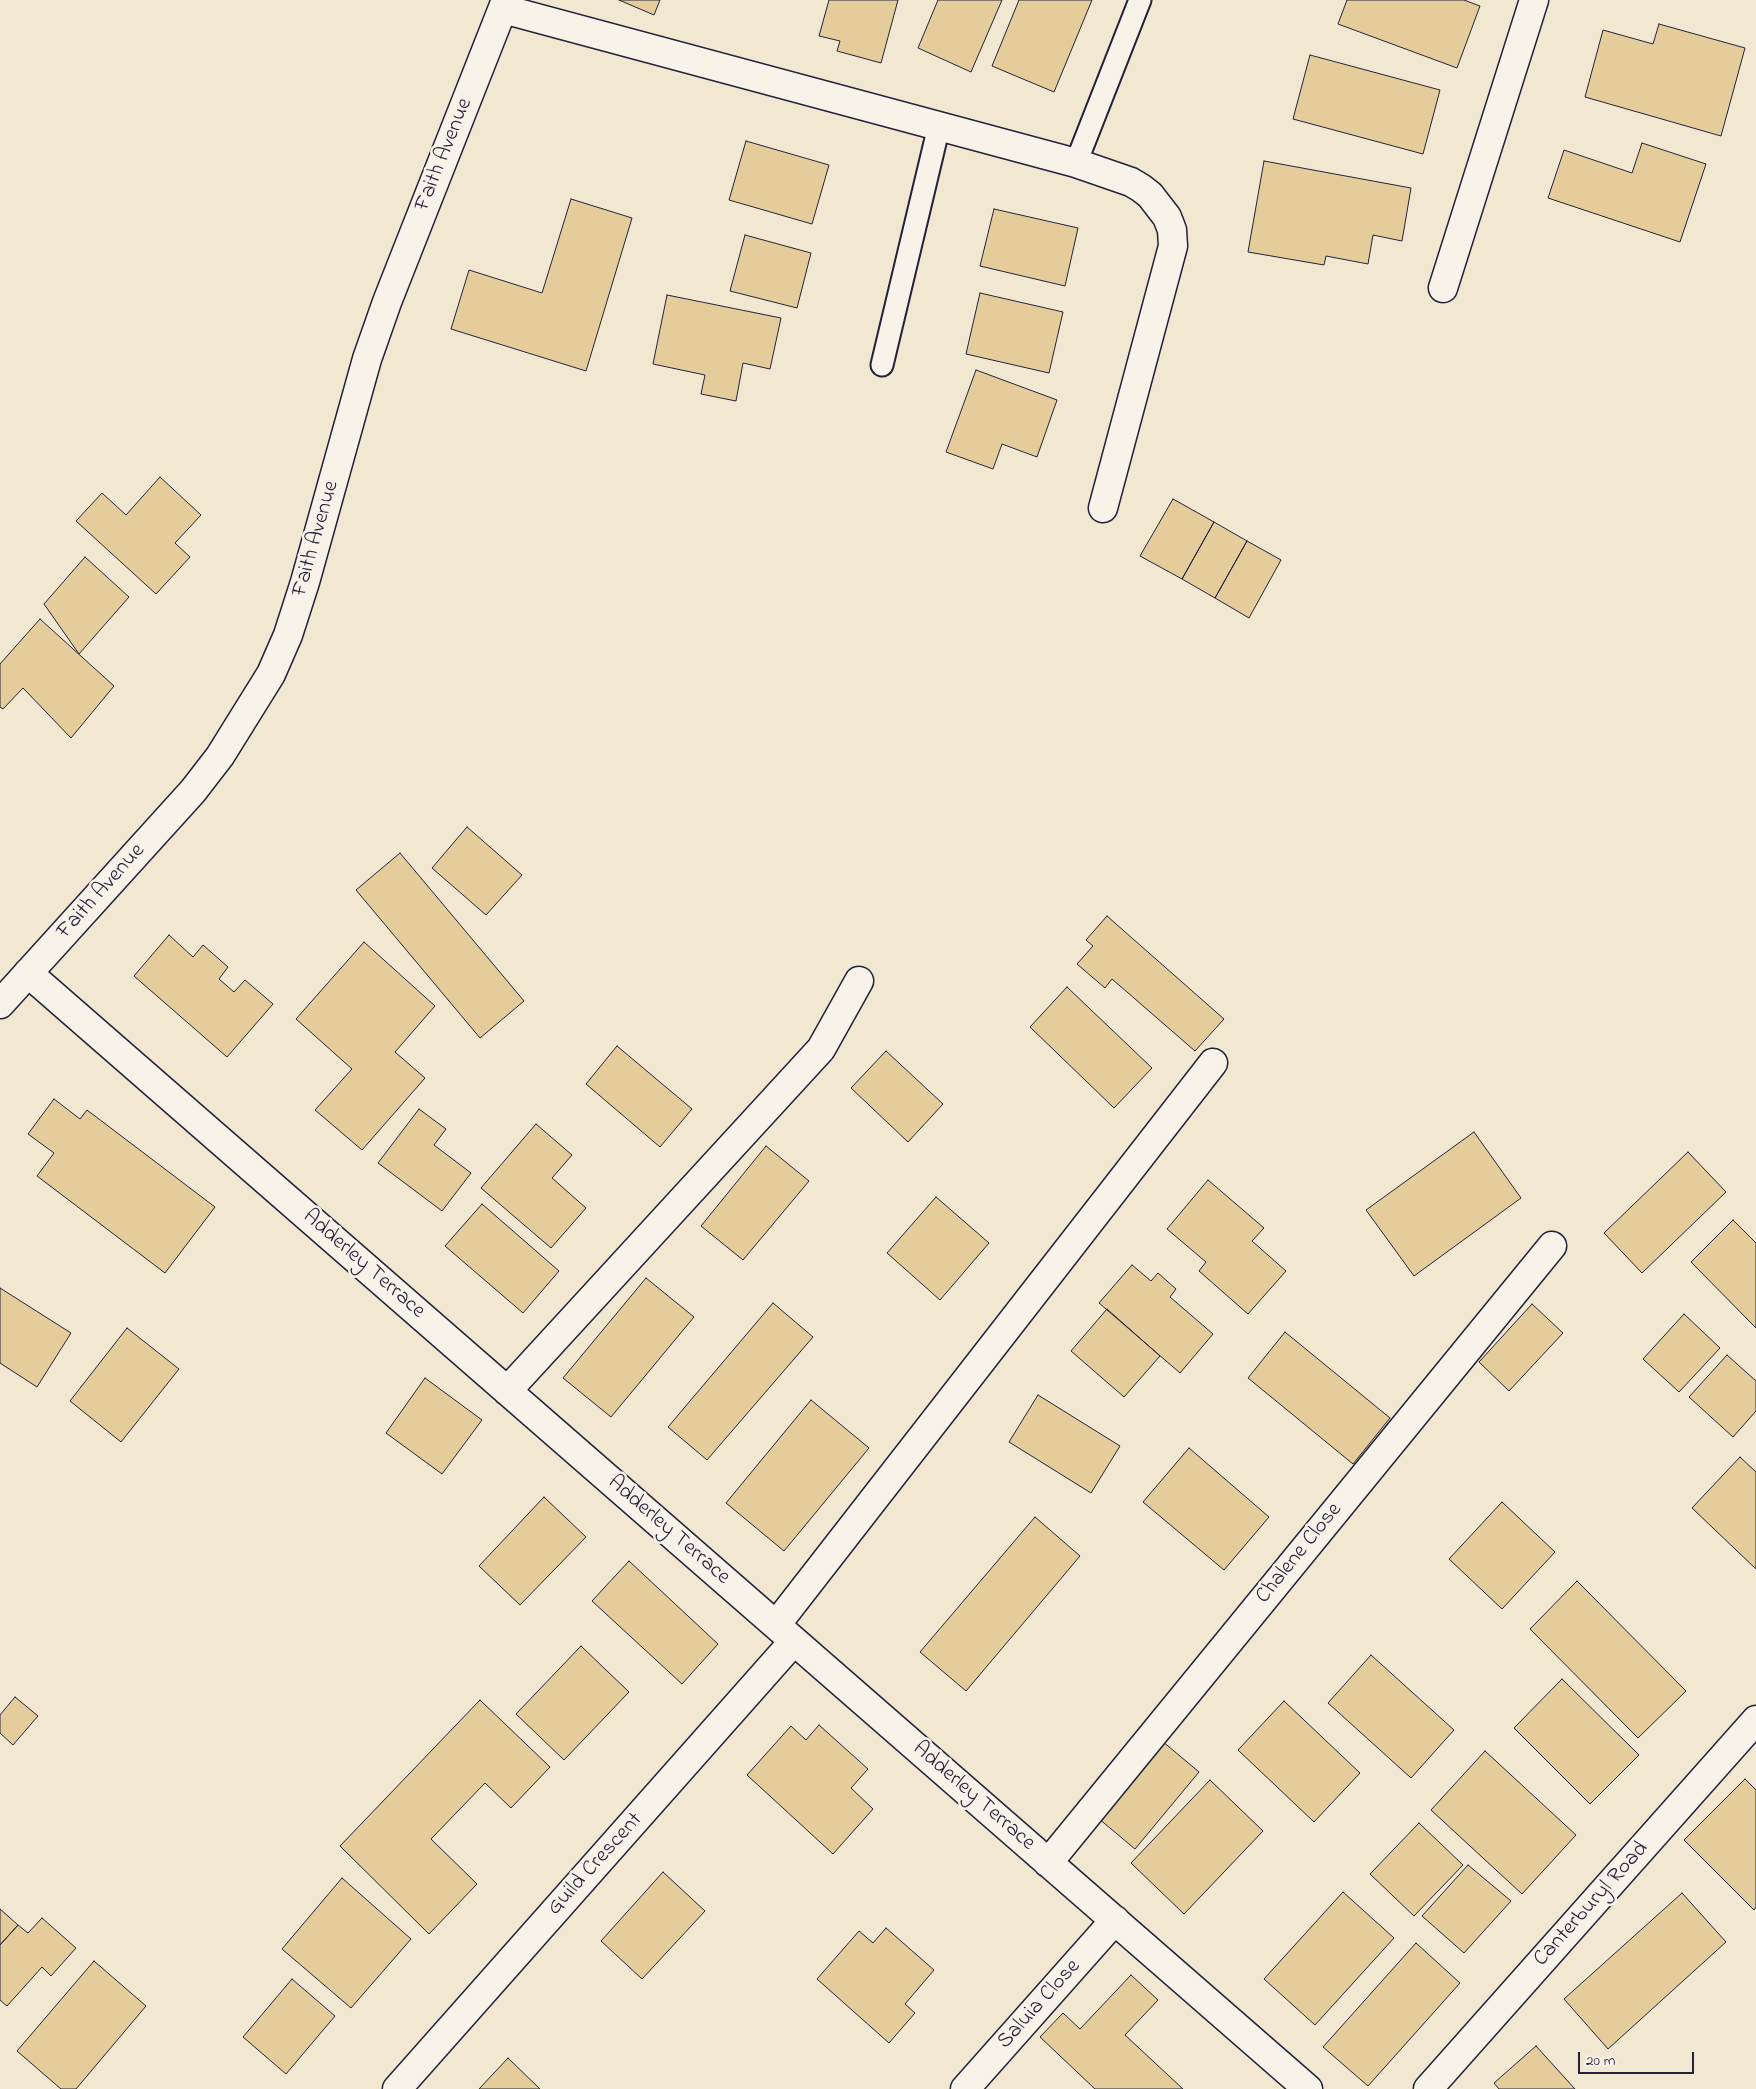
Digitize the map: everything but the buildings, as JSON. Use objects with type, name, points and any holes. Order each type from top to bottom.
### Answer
[{"type":"street","points":[[1443,288],[1534,0]]},
{"type":"street","points":[[505,5],[1076,163],[1131,182],[1141,188],[1167,217],[1172,230],[1173,246],[1103,508]]},
{"type":"street","name":"Faith Avenue","points":[[0,1004],[193,791],[220,756],[271,674],[288,635],[305,582],[368,359],[387,302],[505,5]]},
{"type":"street","name":"Adderley Terrace","points":[[28,973],[1308,2089]]},
{"type":"street","points":[[507,1391],[821,1049],[859,981]]},
{"type":"street","name":"Guild Crescent","points":[[397,2089],[785,1633],[1213,1062]]},
{"type":"street","name":"Chalene Close","points":[[1048,1863],[1552,1246]]},
{"type":"street","name":"Canterburyl Road","points":[[1428,2089],[1756,1720]]},
{"type":"street","name":"Saluia Close","points":[[965,2089],[1115,1920]]},
{"type":"lane","points":[[1076,163],[1140,0]]},
{"type":"lane","points":[[882,365],[939,126]]}]
